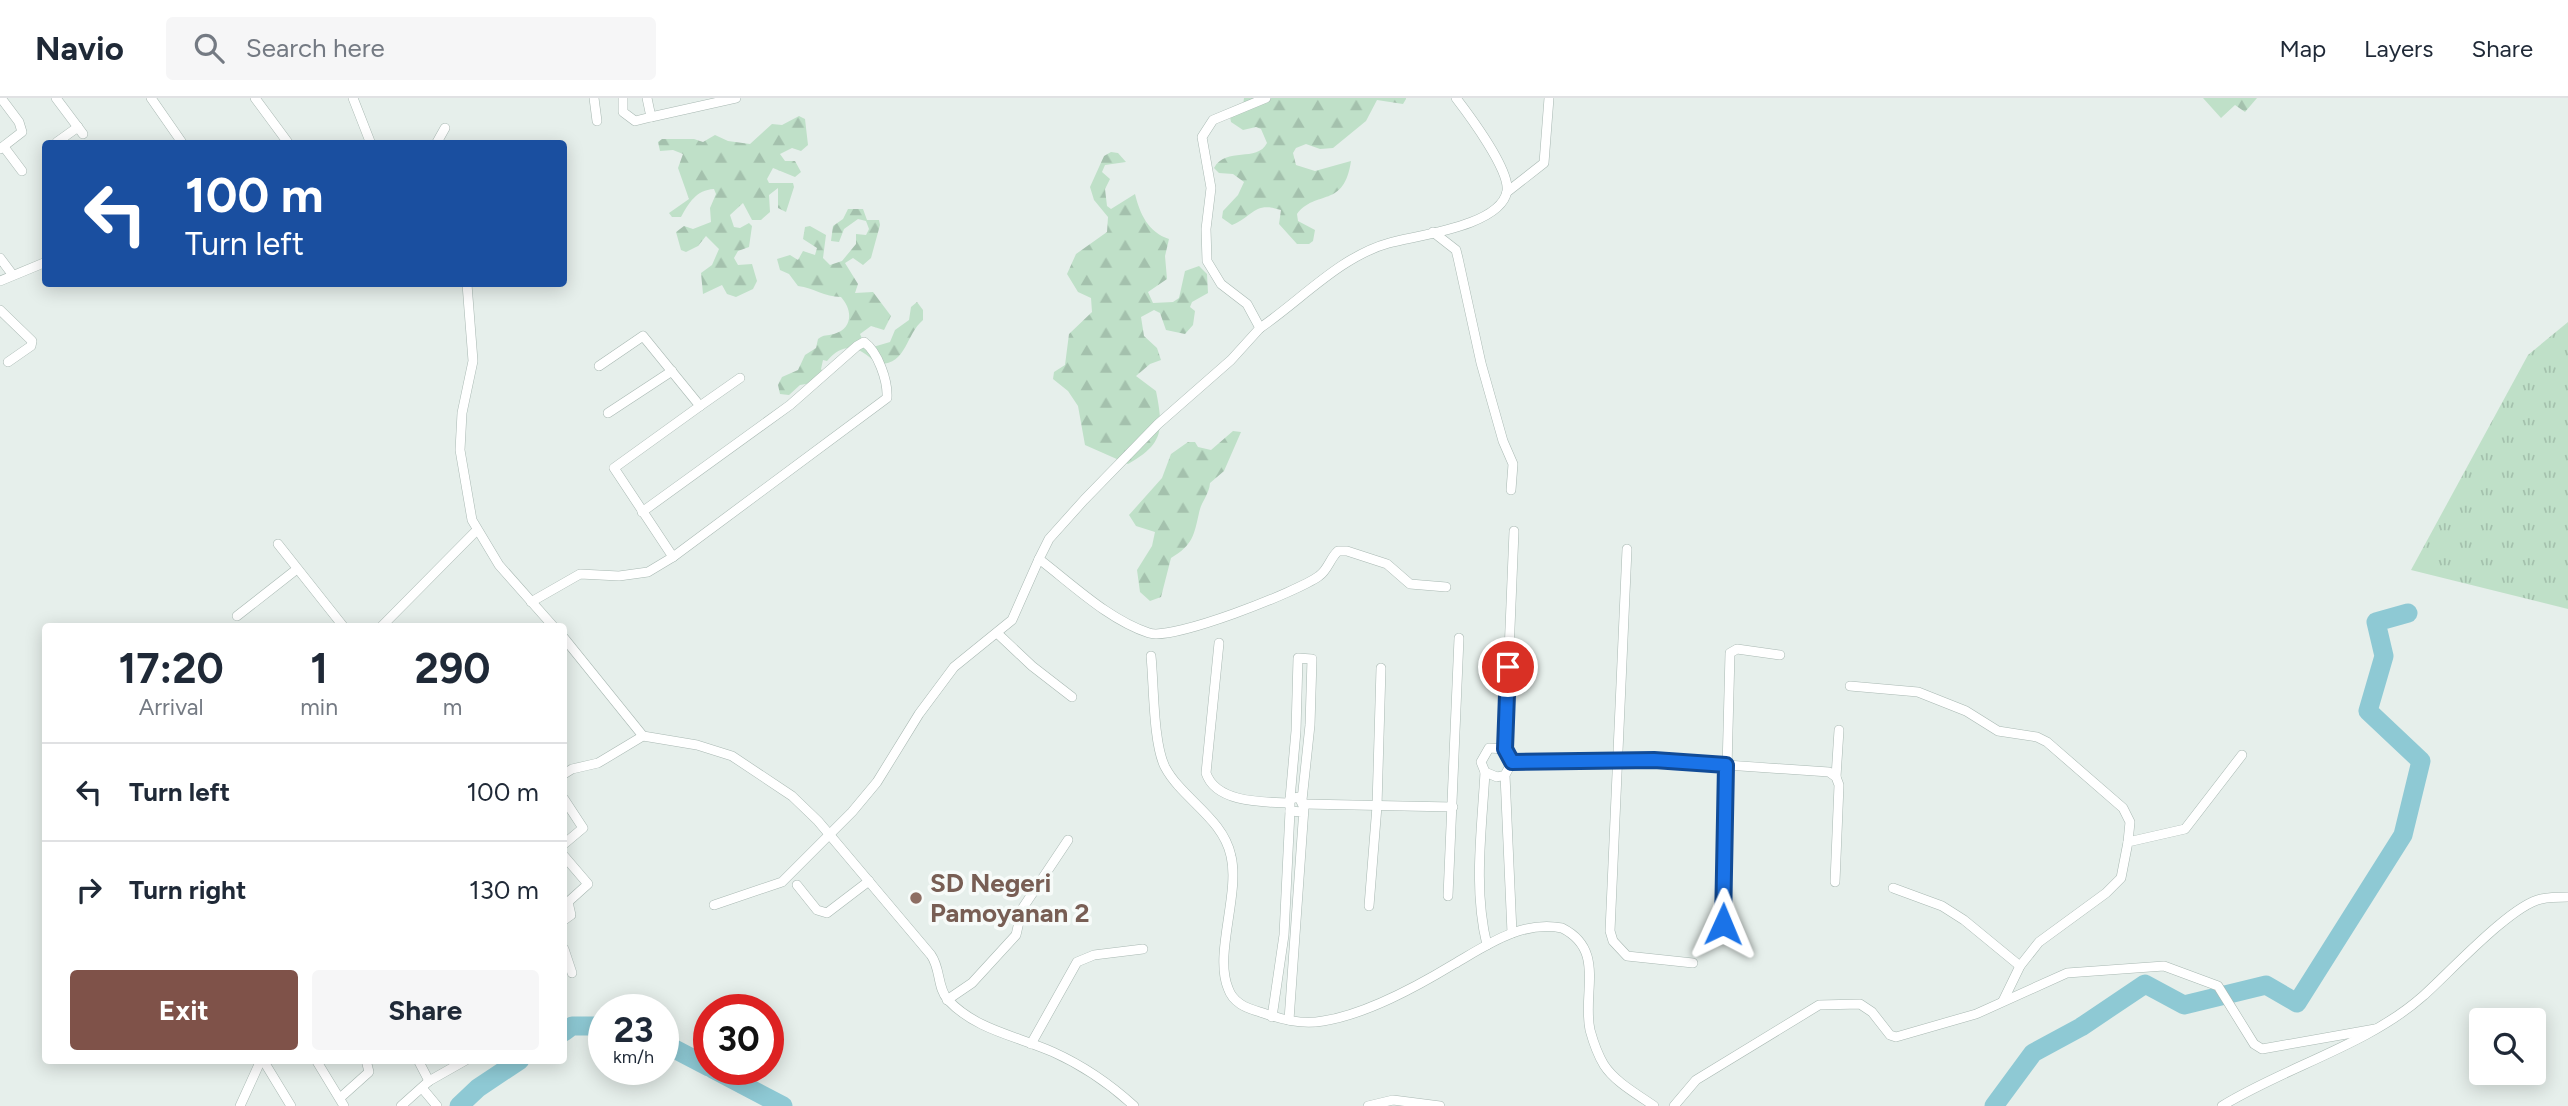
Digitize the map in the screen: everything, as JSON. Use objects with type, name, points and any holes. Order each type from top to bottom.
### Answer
[{"type":"street","points":[[1,98],[19,122],[22,132],[2,148],[22,171]]},
{"type":"street","points":[[151,98],[180,140]]},
{"type":"street","points":[[255,98],[286,140]]},
{"type":"street","points":[[353,98],[369,140]]},
{"type":"street","points":[[594,98],[597,121]]},
{"type":"street","points":[[623,98],[621,108],[635,121],[736,98]]},
{"type":"street","points":[[647,98],[651,117]]},
{"type":"street","points":[[1260,328],[1247,304],[1221,284],[1207,261],[1206,229],[1211,188],[1202,137],[1213,120],[1266,98]]},
{"type":"street","points":[[1456,98],[1484,138],[1506,182],[1507,192]]},
{"type":"street","points":[[714,905],[782,882],[830,835],[871,789],[919,714],[954,667],[1012,620],[1049,539],[1158,424],[1231,360],[1260,328],[1325,278],[1374,248],[1482,218],[1492,212],[1507,192],[1544,163],[1549,98]]},
{"type":"street","points":[[58,99],[80,131],[61,140]]},
{"type":"street","points":[[438,140],[445,128]]},
{"type":"street","points":[[1433,232],[1455,250],[1458,258],[1481,363],[1503,441],[1513,464],[1511,490]]},
{"type":"street","points":[[0,258],[12,274]]},
{"type":"street","points":[[0,281],[42,263]]},
{"type":"street","points":[[467,287],[473,361],[462,413],[460,450],[469,508],[476,531],[550,623]]},
{"type":"street","points":[[0,310],[32,341],[31,346],[8,362]]},
{"type":"street","points":[[599,366],[643,336],[700,407]]},
{"type":"street","points":[[531,602],[580,575],[619,576],[648,572],[673,557],[887,398],[888,387],[871,347],[864,342],[857,346],[789,405],[642,512]]},
{"type":"street","points":[[608,413],[672,371]]},
{"type":"street","points":[[673,557],[614,468],[740,378]]},
{"type":"street","points":[[385,623],[476,531]]},
{"type":"street","points":[[1512,762],[1505,749],[1514,531]]},
{"type":"street","points":[[278,544],[340,623]]},
{"type":"street","points":[[1627,549],[1609,902],[1613,941],[1626,956],[1693,963]]},
{"type":"street","points":[[1039,559],[1123,621],[1152,635],[1196,627],[1294,591],[1320,575],[1338,551],[1348,551],[1387,565],[1410,584],[1446,587]]},
{"type":"street","points":[[237,616],[297,569]]},
{"type":"street","points":[[997,633],[1038,672],[1073,697]]},
{"type":"street","points":[[1448,896],[1459,638]]},
{"type":"street","points":[[567,642],[643,736]]},
{"type":"street","points":[[1219,643],[1206,773],[1214,786],[1246,801],[1290,805],[1453,807]]},
{"type":"street","points":[[1723,924],[1730,653],[1737,649],[1780,655]]},
{"type":"street","points":[[1151,656],[1158,750],[1166,768],[1221,833],[1231,855],[1232,880],[1224,973],[1228,989],[1242,1006],[1272,1017],[1324,1021],[1368,1007],[1430,979],[1512,933],[1534,926],[1553,926],[1569,932],[1584,947],[1591,968],[1590,1028],[1603,1063],[1619,1082],[1654,1106]]},
{"type":"street","points":[[1272,1017],[1284,910],[1298,658],[1312,660],[1311,713],[1289,1020]]},
{"type":"street","points":[[1369,906],[1377,806],[1381,668]]},
{"type":"street","points":[[1850,686],[1917,692],[1966,711],[1998,731],[2026,734],[2047,742],[2123,808],[2130,821],[2121,878],[2106,893],[2056,928],[2020,966],[2003,1001]]},
{"type":"street","points":[[1297,713],[1311,713]]},
{"type":"street","points":[[1835,881],[1839,730]]},
{"type":"street","points":[[567,772],[598,763],[643,736],[697,745],[732,756],[792,796],[830,835],[931,955],[937,964],[942,990],[947,1000],[977,1023],[1059,1055],[1100,1077],[1135,1106]]},
{"type":"street","points":[[1487,945],[1482,925],[1480,889],[1485,772],[1481,762],[1485,752],[1494,747],[1505,749]]},
{"type":"street","points":[[1295,748],[1307,750]]},
{"type":"street","points":[[2128,842],[2185,829],[2242,755]]},
{"type":"street","points":[[1512,762],[1618,760],[1829,772],[1836,777]]},
{"type":"street","points":[[1512,762],[1505,775],[1512,933]]},
{"type":"street","points":[[1485,772],[1497,778],[1505,775]]},
{"type":"street","points":[[567,804],[583,828],[567,841]]},
{"type":"street","points":[[1290,805],[1303,805]]},
{"type":"street","points":[[947,1000],[972,983],[1016,935],[1022,909],[1068,840]]},
{"type":"street","points":[[567,860],[588,884],[568,902],[571,915],[567,918]]},
{"type":"street","points":[[1286,871],[1298,871]]},
{"type":"street","points":[[797,885],[817,910],[827,913],[869,881]]},
{"type":"street","points":[[1892,888],[1942,906],[1971,925],[2020,966]]},
{"type":"street","points":[[2222,1106],[2262,1082],[2375,1029],[2423,996],[2473,948],[2529,904],[2542,898],[2568,897]]},
{"type":"street","points":[[1284,910],[1297,911]]},
{"type":"street","points":[[1031,1044],[1077,962],[1094,955],[1143,949]]},
{"type":"street","points":[[567,958],[572,973]]},
{"type":"street","points":[[1674,1106],[1696,1080],[1819,1005],[1860,1004],[1872,1012],[1890,1035],[1896,1038],[1950,1023],[2067,973],[2147,966],[2171,968],[2220,988],[2254,1044],[2262,1049],[2375,1029]]},
{"type":"street","points":[[1279,972],[1294,973]]},
{"type":"street","points":[[240,1106],[260,1064]]},
{"type":"street","points":[[265,1064],[291,1106]]},
{"type":"street","points":[[318,1064],[342,1102],[369,1072],[367,1064]]},
{"type":"street","points":[[419,1064],[425,1084],[437,1106]]},
{"type":"street","points":[[401,1106],[425,1084],[459,1064]]},
{"type":"street","points":[[1368,1106],[1393,1100],[1440,1106]]},
{"type":"green space","points":[[1244,98],[1406,99],[1403,104],[1377,100],[1366,121],[1333,148],[1320,149],[1306,144],[1296,148],[1293,153],[1296,165],[1315,171],[1351,161],[1347,176],[1336,192],[1312,202],[1297,214],[1298,221],[1315,230],[1313,241],[1309,244],[1297,244],[1279,224],[1281,210],[1259,208],[1232,225],[1222,218],[1223,211],[1238,195],[1244,182],[1233,174],[1219,173],[1214,168],[1219,161],[1256,152],[1267,143],[1261,129],[1256,127],[1243,130],[1231,122],[1230,117],[1242,112]]},
{"type":"green space","points":[[2203,98],[2257,98],[2245,112],[2235,105],[2221,118]]},
{"type":"green space","points":[[799,116],[805,119],[808,145],[801,151],[792,148],[780,154],[785,161],[795,161],[801,172],[795,177],[773,168],[767,179],[769,183],[793,183],[786,212],[778,208],[778,188],[769,195],[770,212],[761,220],[752,220],[743,203],[730,215],[734,227],[740,228],[749,223],[752,226],[749,247],[738,251],[734,258],[738,265],[752,264],[757,281],[753,289],[736,297],[727,294],[722,285],[703,294],[701,273],[712,265],[719,249],[706,236],[698,246],[686,252],[681,250],[676,232],[684,226],[693,229],[711,222],[710,208],[716,194],[714,189],[702,192],[690,202],[681,217],[672,217],[669,213],[689,199],[678,168],[683,154],[673,150],[660,151],[658,142],[662,139],[694,139],[703,142],[715,135],[728,141],[750,144],[772,124],[782,125]]},
{"type":"green space","points":[[1111,152],[1118,153],[1126,162],[1105,165],[1102,172],[1110,179],[1105,189],[1107,206],[1111,209],[1135,194],[1139,208],[1150,227],[1169,239],[1165,256],[1167,279],[1148,292],[1153,303],[1173,302],[1179,298],[1185,271],[1199,266],[1207,274],[1208,293],[1192,302],[1190,307],[1195,311],[1193,325],[1185,334],[1166,330],[1160,313],[1154,310],[1141,317],[1144,336],[1157,348],[1161,360],[1150,364],[1136,376],[1156,391],[1160,426],[1154,443],[1128,464],[1085,445],[1078,406],[1068,391],[1053,379],[1054,372],[1065,365],[1069,334],[1092,312],[1091,298],[1078,292],[1067,274],[1076,254],[1107,232],[1108,217],[1094,200],[1090,187],[1104,156]]},
{"type":"green space","points":[[848,209],[863,209],[867,220],[879,220],[880,225],[871,258],[863,265],[853,258],[845,263],[858,284],[855,293],[873,292],[891,316],[884,330],[871,326],[860,334],[864,343],[873,347],[890,342],[895,330],[909,320],[911,307],[917,302],[923,310],[923,320],[894,360],[877,364],[865,353],[846,348],[827,361],[823,360],[821,369],[826,377],[823,381],[800,385],[789,395],[780,394],[778,385],[782,377],[798,370],[805,355],[816,348],[818,339],[845,327],[849,312],[841,297],[798,286],[789,274],[780,270],[777,259],[790,255],[798,260],[803,251],[815,255],[817,248],[803,239],[805,227],[810,226],[826,235],[823,258],[830,265],[842,261],[856,244],[856,234],[866,235],[869,229],[866,221],[858,219],[844,229],[839,242],[831,241],[833,226],[843,219]]},
{"type":"green space","points":[[2568,322],[2568,609],[2411,570],[2528,355]]},
{"type":"green space","points":[[1233,431],[1241,432],[1224,471],[1210,483],[1191,539],[1184,549],[1171,558],[1161,597],[1150,601],[1140,592],[1137,570],[1152,546],[1155,532],[1136,526],[1129,515],[1162,478],[1171,454],[1188,442],[1195,442],[1198,447],[1211,450]]},
{"type":"waterway","points":[[1994,1106],[2033,1053],[2081,1027],[2145,984],[2184,1005],[2266,985],[2297,1003],[2403,835],[2421,761],[2368,711],[2384,656],[2376,622],[2408,613]]},
{"type":"waterway","points":[[567,1030],[572,1026],[588,1026]]},
{"type":"waterway","points":[[679,1051],[693,1059]]},
{"type":"waterway","points":[[459,1106],[478,1088],[514,1064]]},
{"type":"waterway","points":[[743,1085],[783,1106]]},
{"type":"place","name":"SD Negeri Pamoyanan 2","points":[[916,898]]},
{"type":"route","points":[[1508,667],[1505,749],[1512,762],[1654,760],[1726,765],[1723,924]]}]
